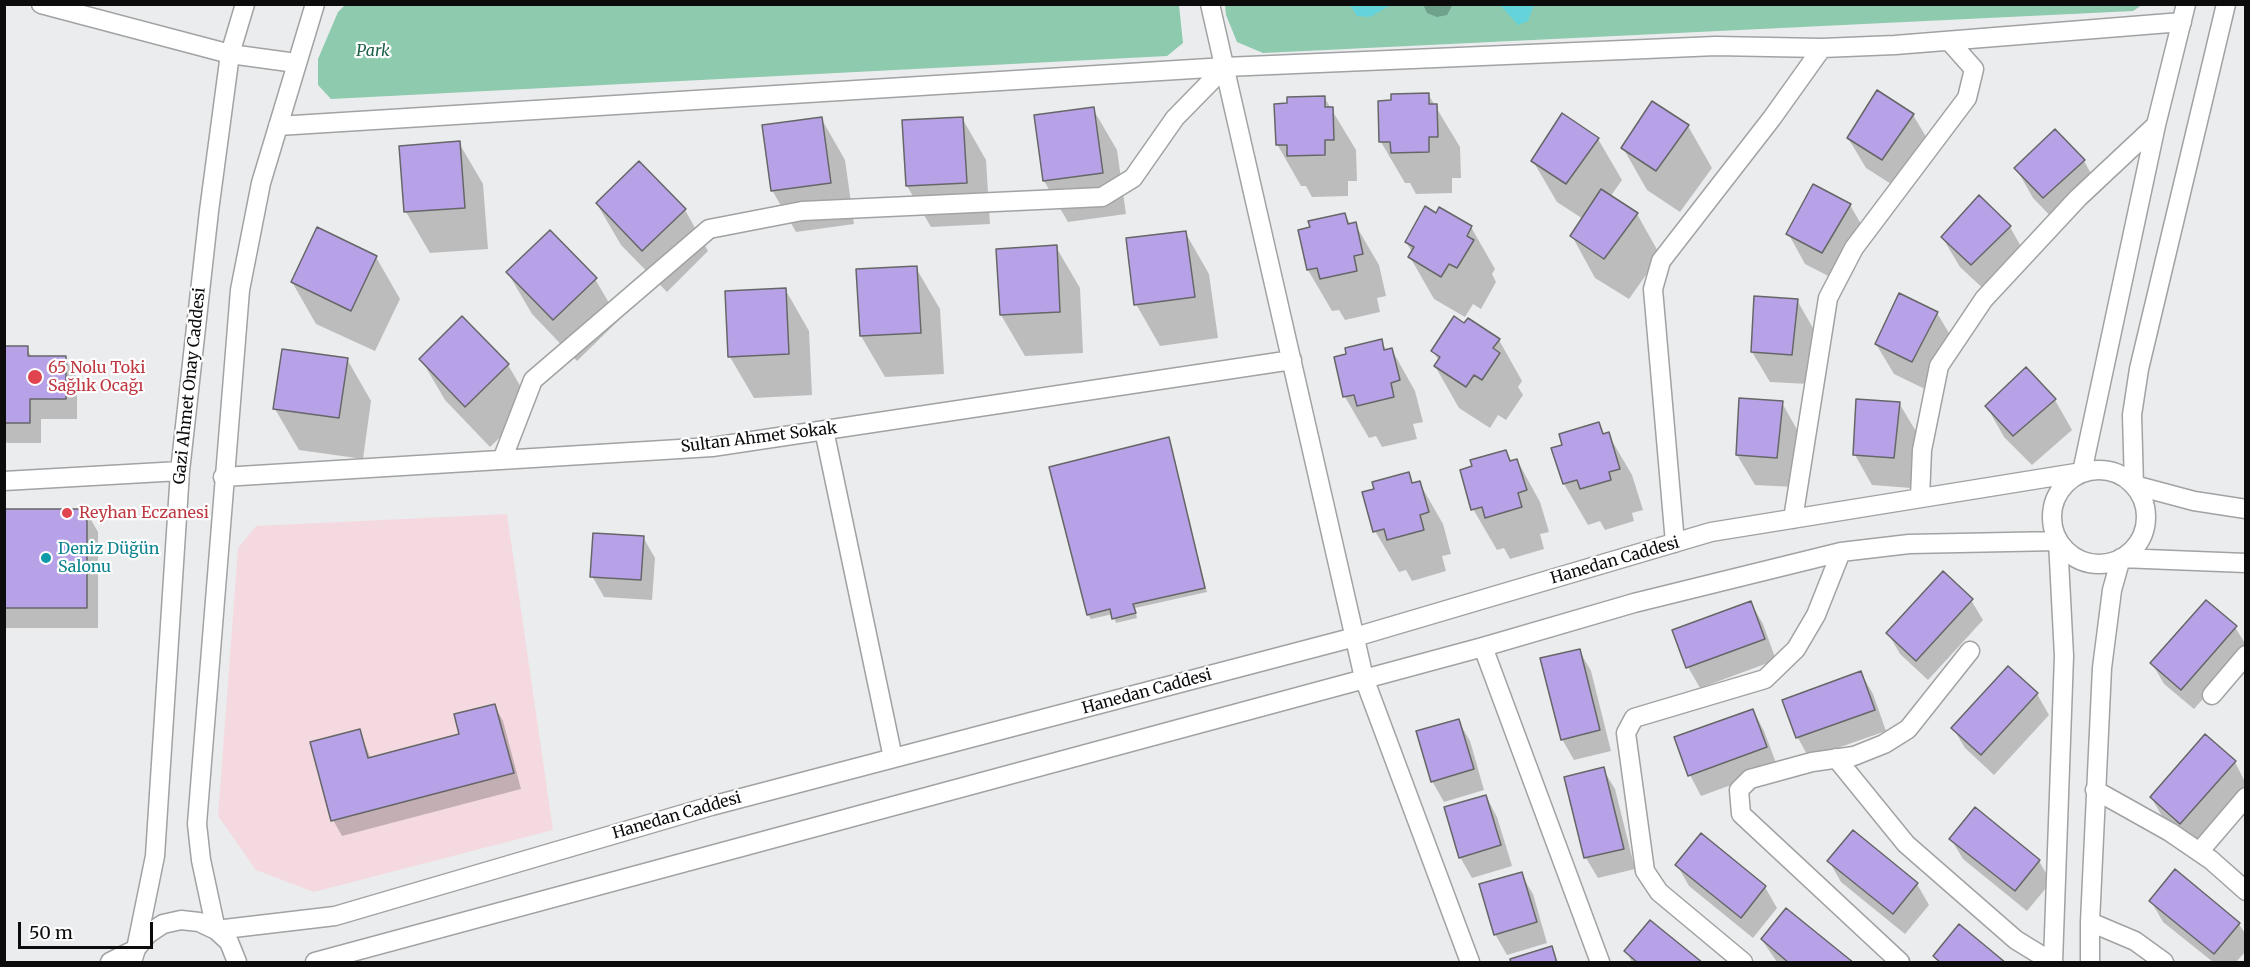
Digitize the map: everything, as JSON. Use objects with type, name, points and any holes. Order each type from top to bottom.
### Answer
[{"type":"street","points":[[41,4],[230,54],[296,63]]},
{"type":"street","name":"Gazi Ahmet Onay Caddesi","points":[[134,956],[155,856],[180,471],[209,211],[230,54],[245,4]]},
{"type":"street","points":[[1210,4],[1364,678],[1470,963]]},
{"type":"street","points":[[2090,963],[2095,790],[2102,668],[2112,590],[2121,558],[2132,550],[2145,525],[2144,504],[2134,485],[2132,425],[2139,369],[2226,4]]},
{"type":"street","points":[[216,930],[203,870],[197,824],[223,477],[240,291],[252,222],[296,63],[316,8]]},
{"type":"street","points":[[278,126],[1224,67],[1716,46],[1821,48],[1950,42],[2184,13],[2156,125],[2082,472]]},
{"type":"street","points":[[1793,519],[1828,298],[1854,248],[1967,98],[1974,69],[1950,42]]},
{"type":"street","points":[[1675,543],[1653,289],[1661,261],[1772,118],[1821,48]]},
{"type":"street","points":[[502,460],[533,380],[709,229],[802,211],[1102,197],[1133,178],[1175,118],[1224,67]]},
{"type":"street","points":[[1920,497],[1922,450],[1939,366],[1984,299],[2079,198],[2156,125]]},
{"type":"street","name":"Sultan Ahmet Sokak","points":[[223,477],[712,447],[1292,360]]},
{"type":"street","points":[[824,430],[893,758]]},
{"type":"street","points":[[4,481],[180,471]]},
{"type":"street","points":[[2052,963],[2064,656],[2058,541],[2051,515],[2054,501],[2070,479],[2082,472],[2110,471],[2134,485],[2193,501],[2246,509]]},
{"type":"street","name":"Hanedan Caddesi","points":[[216,930],[335,916],[711,806],[1355,637],[1711,532],[2082,472]]},
{"type":"street","points":[[315,963],[1484,647],[1634,603],[1841,552],[1909,544],[2058,541],[2079,560],[2100,563],[2121,558],[2246,563]]},
{"type":"street","points":[[1743,963],[1659,892],[1645,871],[1626,734],[1634,718],[1765,679],[1796,649],[1816,615],[1841,552]]},
{"type":"street","points":[[1484,647],[1600,963]]},
{"type":"street","points":[[1900,963],[1741,814],[1739,790],[1750,779],[1812,762],[1854,756],[1884,744],[1908,729],[1970,651]]},
{"type":"street","points":[[2212,695],[2246,656]]},
{"type":"street","points":[[1836,758],[1906,844],[2016,940],[2052,963]]},
{"type":"street","points":[[2095,790],[2170,832],[2199,852],[2246,891]]},
{"type":"street","points":[[2199,852],[2246,797]]},
{"type":"street","points":[[110,963],[134,956],[148,934],[163,924],[190,921],[216,930],[229,942],[237,963]]},
{"type":"street","points":[[2090,922],[2135,941],[2164,963]]},
{"type":"shaded area","points":[[507,514],[553,830],[314,892],[256,870],[218,816],[238,548],[256,526]]},
{"type":"green space","name":"Park","points":[[345,5],[1179,5],[1183,43],[1167,56],[331,99],[318,85],[318,59],[338,12]]},
{"type":"green space","points":[[1225,5],[2142,5],[2133,11],[1263,53],[1237,42],[1226,15]]},
{"type":"water","points":[[1389,4],[1389,6],[1370,17],[1357,16],[1350,5]]},
{"type":"water","points":[[1500,5],[1534,5],[1528,21],[1518,25]]},
{"type":"building","points":[[1877,90],[1914,114],[1882,160],[1847,138]]},
{"type":"building","points":[[1429,93],[1429,104],[1437,104],[1438,137],[1429,137],[1429,152],[1391,153],[1390,142],[1379,142],[1378,101],[1391,100],[1391,94]]},
{"type":"building","points":[[1325,96],[1325,107],[1333,107],[1334,140],[1325,140],[1325,155],[1287,156],[1287,145],[1276,145],[1274,104],[1287,103],[1287,97]]},
{"type":"building","points":[[1652,101],[1689,125],[1656,171],[1621,148]]},
{"type":"building","points":[[1094,107],[1103,173],[1043,181],[1034,115]]},
{"type":"building","points":[[1562,113],[1599,138],[1566,184],[1531,161]]},
{"type":"building","points":[[822,117],[831,183],[771,191],[762,125]]},
{"type":"building","points":[[963,117],[967,183],[906,186],[902,120]]},
{"type":"building","points":[[2055,129],[2085,160],[2043,198],[2014,168]]},
{"type":"building","points":[[460,141],[465,208],[404,212],[399,146]]},
{"type":"building","points":[[639,161],[686,209],[642,251],[596,203]]},
{"type":"building","points":[[1813,184],[1851,204],[1822,253],[1786,234]]},
{"type":"building","points":[[1601,189],[1638,213],[1604,259],[1570,236]]},
{"type":"building","points":[[1979,195],[2011,226],[1971,265],[1941,237]]},
{"type":"building","points":[[1425,206],[1436,213],[1439,207],[1472,226],[1467,236],[1474,240],[1457,268],[1449,264],[1441,277],[1408,257],[1414,247],[1405,242]]},
{"type":"building","points":[[1345,213],[1348,224],[1356,222],[1363,254],[1354,256],[1357,271],[1320,279],[1317,268],[1307,270],[1298,230],[1310,227],[1308,221]]},
{"type":"building","points":[[317,227],[377,256],[351,311],[291,282]]},
{"type":"building","points":[[550,230],[597,278],[553,320],[506,272]]},
{"type":"building","points":[[1186,231],[1195,297],[1134,305],[1126,238]]},
{"type":"building","points":[[1057,245],[1060,312],[1000,315],[996,249]]},
{"type":"building","points":[[917,266],[921,333],[860,336],[856,269]]},
{"type":"building","points":[[786,288],[789,354],[728,357],[725,291]]},
{"type":"building","points":[[1899,293],[1938,312],[1912,362],[1875,344]]},
{"type":"building","points":[[1754,296],[1798,299],[1792,355],[1751,352]]},
{"type":"building","points":[[462,316],[509,364],[465,407],[419,359]]},
{"type":"building","points":[[1454,316],[1464,323],[1468,318],[1500,339],[1493,348],[1500,353],[1482,380],[1474,375],[1466,387],[1434,366],[1440,357],[1431,351]]},
{"type":"building","points":[[1382,339],[1384,350],[1392,348],[1400,380],[1391,383],[1394,397],[1357,406],[1354,395],[1343,397],[1334,357],[1346,354],[1345,348]]},
{"type":"building","name":"65 Nolu Toki Sağlık Ocağı","points":[[4,346],[28,346],[28,356],[66,356],[66,399],[30,399],[30,423],[4,423]]},
{"type":"building","points":[[282,349],[348,358],[339,418],[273,409]]},
{"type":"building","points":[[2026,367],[2056,399],[2013,436],[1985,406]]},
{"type":"building","points":[[1739,398],[1783,401],[1777,458],[1736,455]]},
{"type":"building","points":[[1856,399],[1900,402],[1894,458],[1853,455]]},
{"type":"building","points":[[1599,422],[1603,434],[1609,432],[1620,469],[1609,472],[1611,480],[1580,489],[1577,480],[1563,484],[1551,448],[1562,445],[1559,434]]},
{"type":"building","points":[[1169,437],[1205,588],[1133,604],[1136,613],[1112,619],[1110,609],[1087,615],[1049,467]]},
{"type":"building","points":[[1506,450],[1510,461],[1517,459],[1527,490],[1518,493],[1522,507],[1485,518],[1482,507],[1471,510],[1460,470],[1472,466],[1470,460]]},
{"type":"building","points":[[1409,472],[1412,483],[1420,481],[1429,512],[1420,515],[1424,530],[1387,540],[1384,529],[1373,532],[1362,492],[1374,489],[1372,482]]},
{"type":"building","name":"Deniz Düğün Salonu","points":[[4,509],[87,509],[87,608],[4,608]]},
{"type":"building","points":[[593,533],[644,536],[641,580],[590,577]]},
{"type":"building","points":[[1943,571],[1973,599],[1916,661],[1886,633]]},
{"type":"building","points":[[2206,600],[2237,626],[2181,690],[2150,663]]},
{"type":"building","points":[[1751,601],[1765,639],[1686,668],[1672,630]]},
{"type":"building","points":[[1580,649],[1600,730],[1561,740],[1540,658]]},
{"type":"building","points":[[2008,666],[2038,693],[1981,755],[1951,728]]},
{"type":"building","points":[[1861,671],[1875,710],[1796,738],[1782,700]]},
{"type":"building","points":[[495,704],[514,773],[331,821],[310,742],[360,729],[368,758],[459,734],[454,714]]},
{"type":"building","points":[[1753,709],[1767,747],[1688,776],[1674,737]]},
{"type":"building","points":[[1459,719],[1474,769],[1431,782],[1416,731]]},
{"type":"building","points":[[2205,734],[2236,761],[2180,824],[2150,797]]},
{"type":"building","points":[[1604,767],[1624,849],[1584,858],[1564,777]]},
{"type":"building","points":[[1486,795],[1501,845],[1459,858],[1444,807]]},
{"type":"building","points":[[1975,807],[2040,860],[2015,891],[1949,839]]},
{"type":"building","points":[[1853,830],[1918,883],[1893,914],[1827,861]]},
{"type":"building","points":[[1701,833],[1766,886],[1741,918],[1675,865]]},
{"type":"building","points":[[2175,869],[2240,923],[2214,954],[2149,901]]},
{"type":"building","points":[[1522,872],[1537,922],[1494,935],[1479,884]]},
{"type":"building","points":[[1786,908],[1854,963],[1789,963],[1761,939]]},
{"type":"building","points":[[1650,920],[1703,963],[1638,963],[1624,951]]},
{"type":"building","points":[[1959,924],[2006,963],[1941,963],[1933,956]]},
{"type":"building","points":[[1552,946],[1557,963],[1511,963],[1510,959]]},
{"type":"place","name":"65 Nolu Toki Sağlık Ocağı","points":[[35,377]]},
{"type":"place","name":"Reyhan Eczanesi","points":[[67,513]]},
{"type":"place","name":"Deniz Düğün Salonu","points":[[46,558]]}]
